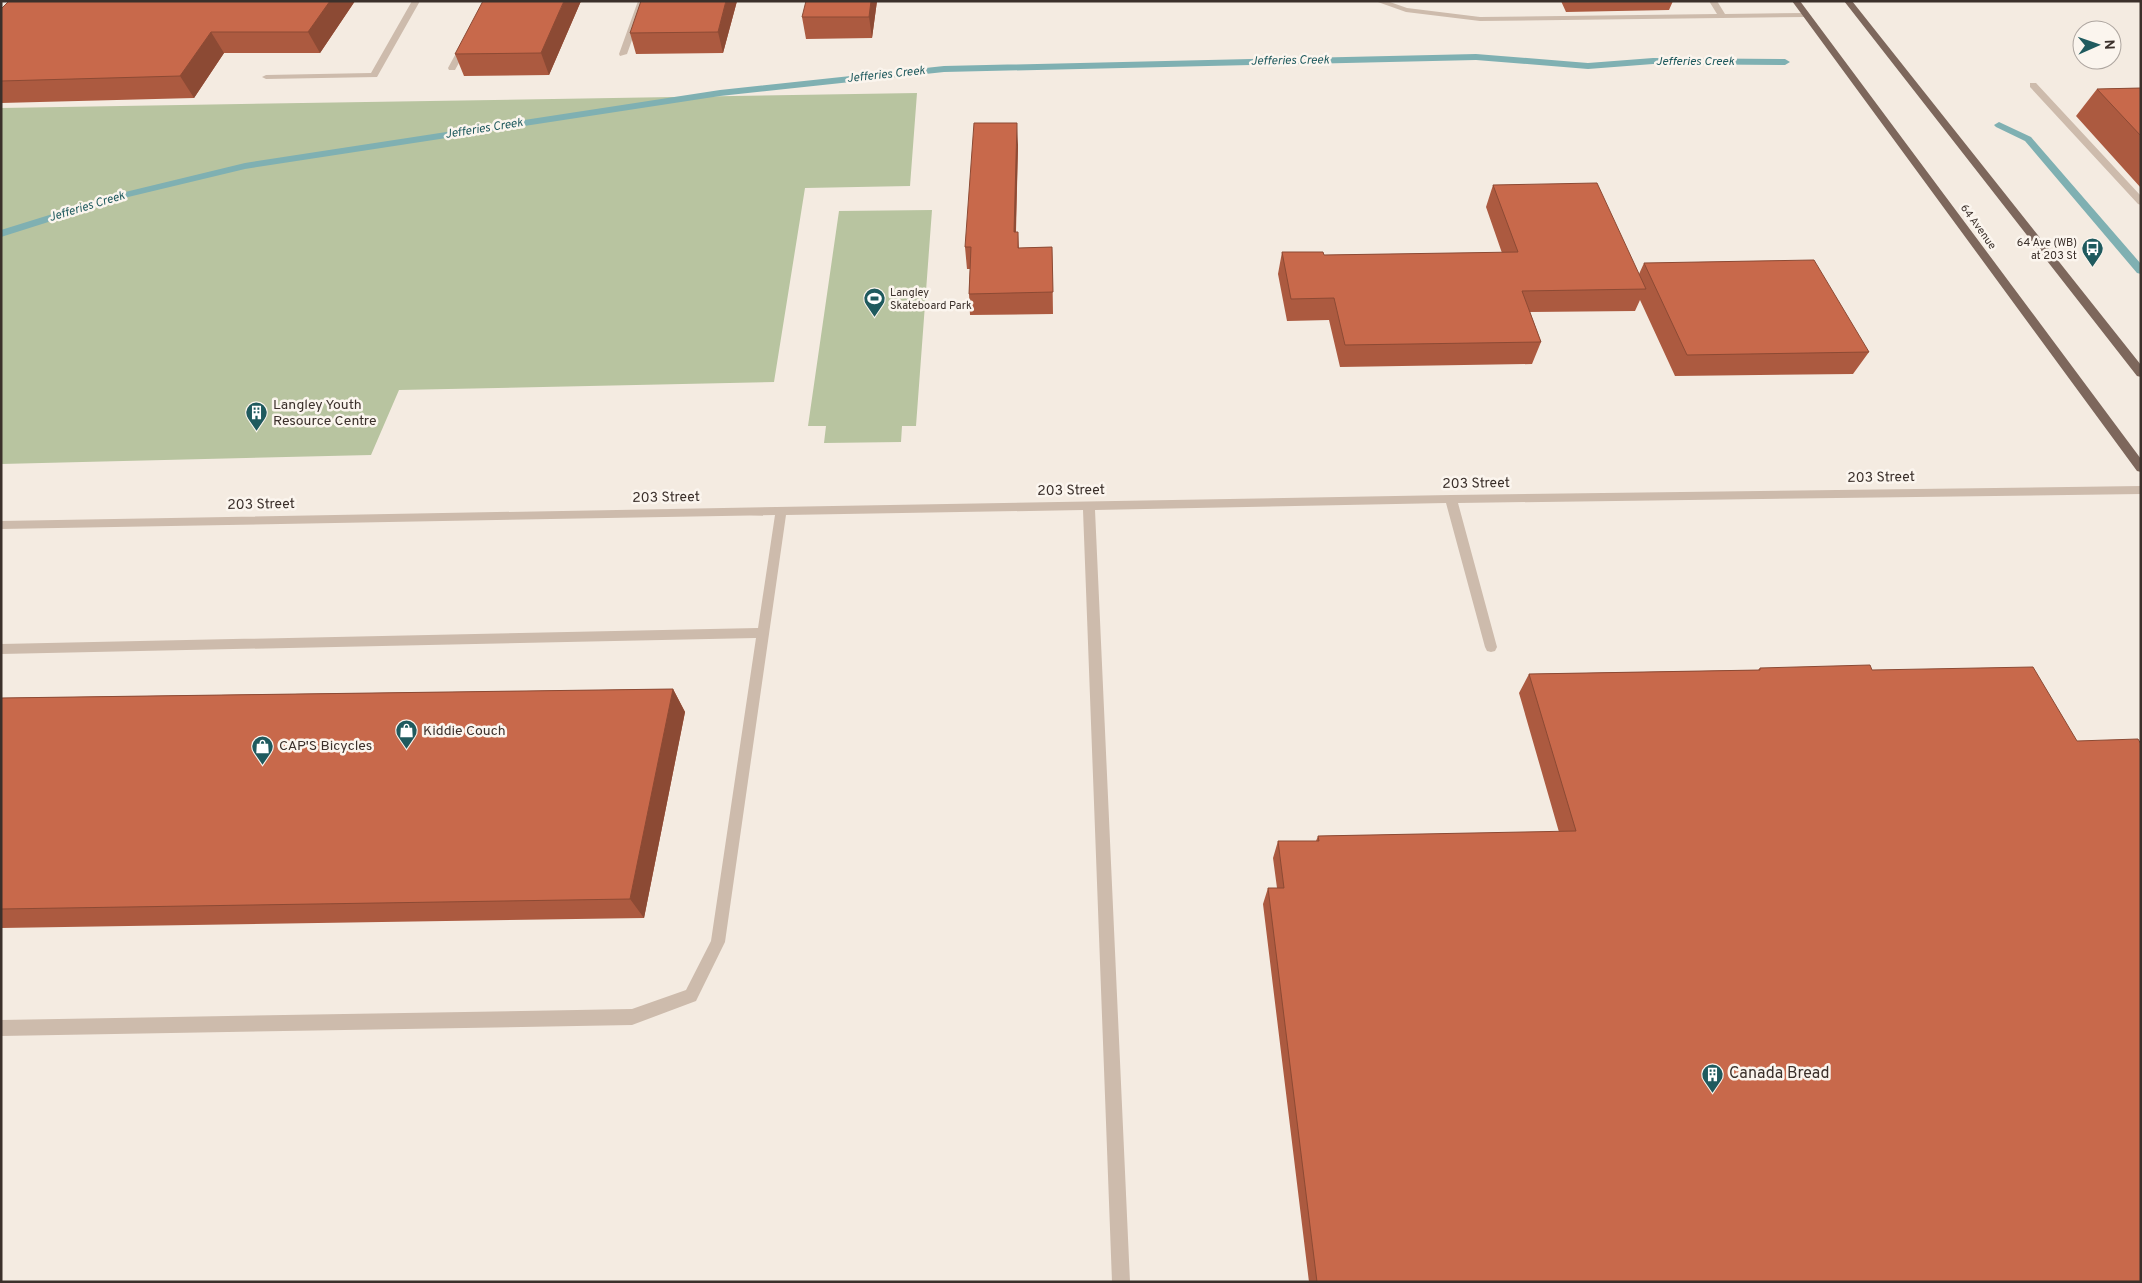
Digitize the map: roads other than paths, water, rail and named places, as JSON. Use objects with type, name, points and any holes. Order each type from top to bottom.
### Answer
[{"type":"main road","name":"64 Avenue","points":[[1796,1],[2141,468]]},
{"type":"main road","points":[[1848,1],[2141,373]]},
{"type":"street","points":[[266,77],[374,75],[416,1]]},
{"type":"street","points":[[623,54],[642,1]]},
{"type":"street","points":[[1379,1],[1406,10],[1480,19],[1806,15]]},
{"type":"street","points":[[1713,1],[1722,16]]},
{"type":"street","points":[[452,68],[470,35]]},
{"type":"street","points":[[2033,85],[2141,202]]},
{"type":"street","name":"203 Street","points":[[1,524],[1451,499],[2141,490]]},
{"type":"street","points":[[1451,499],[1491,647]]},
{"type":"street","points":[[1089,506],[1121,1282]]},
{"type":"street","points":[[1,1028],[632,1017],[691,996],[718,942],[781,511]]},
{"type":"street","points":[[1,649],[764,633]]},
{"type":"waterway","name":"Jefferies Creek","points":[[1,234],[121,196],[245,166],[720,93],[944,69],[1476,57],[1588,66],[1653,61],[1785,62]]},
{"type":"waterway","points":[[1999,125],[2028,139],[2141,271]]},
{"type":"place","name":"64 Ave (WB) at 203 St","points":[[2093,268]]},
{"type":"place","name":"Langley Skateboard Park","points":[[874,318]]},
{"type":"place","name":"Langley Youth Resource Centre","points":[[257,432]]},
{"type":"place","name":"Kiddie Couch","points":[[407,750]]},
{"type":"place","name":"CAP'S Bicycles","points":[[263,765]]},
{"type":"place","name":"Canada Bread","points":[[1713,1093]]}]
